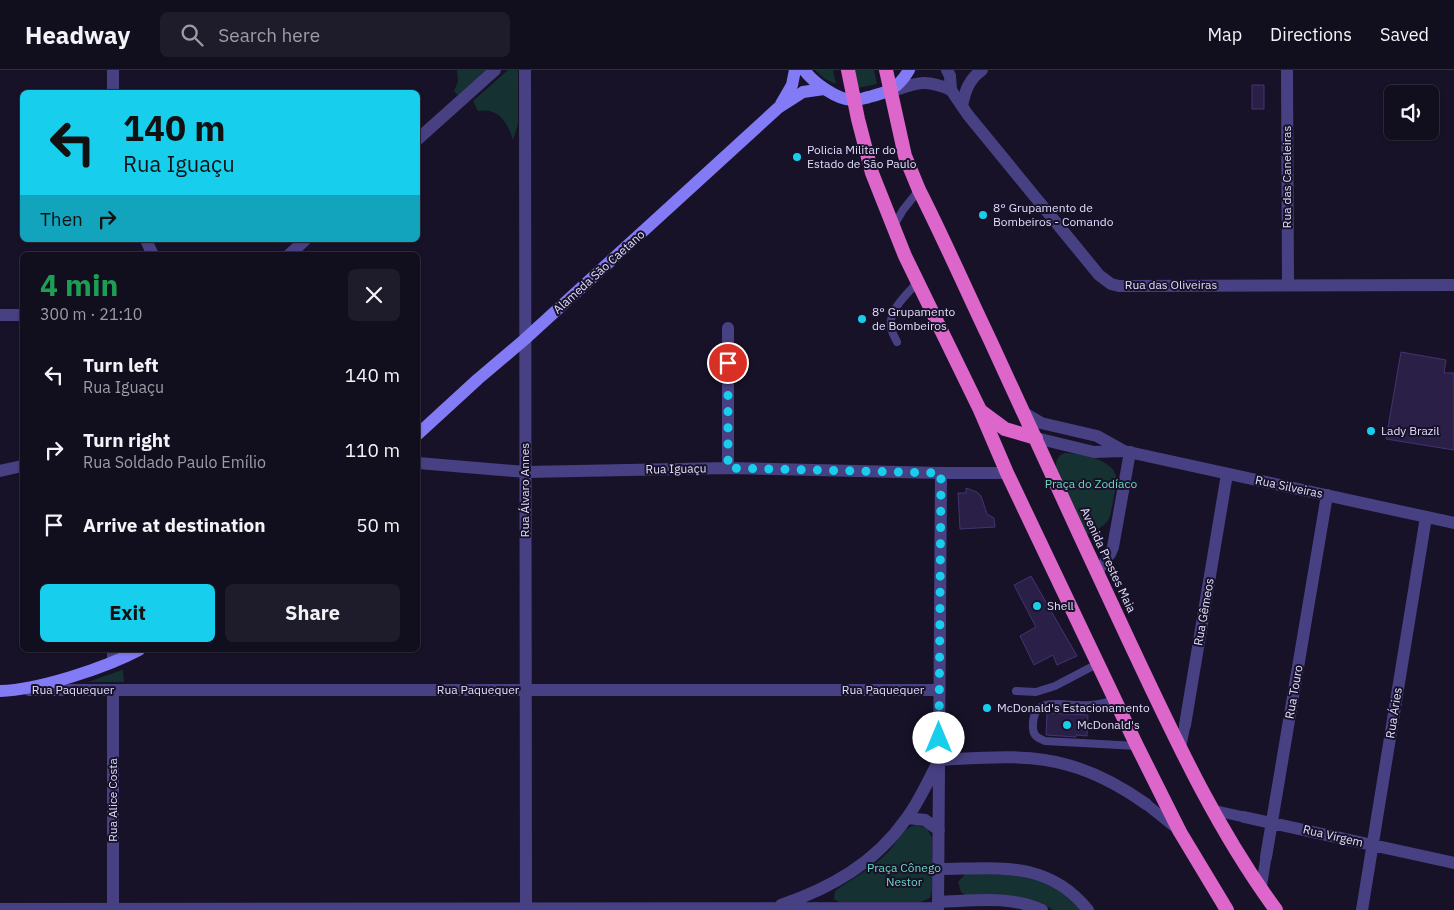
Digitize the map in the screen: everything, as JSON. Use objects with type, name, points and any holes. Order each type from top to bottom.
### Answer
[{"type":"highway","points":[[848,70],[853,100],[872,173],[917,283],[980,410],[1007,473],[1114,700],[1180,832],[1228,910]]},
{"type":"highway","name":"Avenida Prestes Maia","points":[[886,70],[905,156],[919,190],[1180,750],[1212,810],[1276,910]]},
{"type":"highway","points":[[980,410],[1005,430],[1036,438]]},
{"type":"main road","name":"Alameda São Caetano","points":[[778,108],[789,90],[795,70]]},
{"type":"main road","points":[[804,70],[812,80],[824,89],[853,100],[890,92],[909,70]]},
{"type":"main road","name":"Alameda São Caetano","points":[[420,432],[778,108],[803,92],[824,89]]},
{"type":"main road","points":[[0,690],[17,690],[77,674],[113,656],[130,652]]},
{"type":"street","points":[[113,70],[113,90]]},
{"type":"street","points":[[420,137],[495,70]]},
{"type":"street","name":"Rua Álvaro Annes","points":[[525,70],[526,909]]},
{"type":"street","name":"Rua das Oliveiras","points":[[947,70],[950,76],[951,90],[962,106],[1104,281],[1119,286],[1454,286]]},
{"type":"street","points":[[962,106],[964,93],[969,83],[982,70]]},
{"type":"street","name":"Rua das Caneleiras","points":[[1287,70],[1288,285]]},
{"type":"street","points":[[890,92],[924,82],[951,90]]},
{"type":"street","points":[[292,252],[304,242]]},
{"type":"street","points":[[0,315],[20,315]]},
{"type":"street","points":[[728,328],[728,468]]},
{"type":"street","name":"Rua Silveiras","points":[[1024,413],[1042,423],[1097,436],[1127,452]]},
{"type":"street","name":"Rua Silveiras","points":[[1036,438],[1094,452],[1127,452],[1454,523]]},
{"type":"street","points":[[1097,573],[1113,547],[1127,452]]},
{"type":"street","name":"Rua Iguaçu","points":[[420,463],[526,472],[728,468],[1007,473]]},
{"type":"street","points":[[0,471],[20,466]]},
{"type":"street","points":[[938,907],[941,473]]},
{"type":"street","name":"Rua Gêmeos","points":[[1180,750],[1227,474]]},
{"type":"street","name":"Rua Touro","points":[[1261,889],[1327,495]]},
{"type":"street","name":"Rua Áries","points":[[1362,910],[1426,517]]},
{"type":"street","name":"Rua Paquequer","points":[[17,690],[939,690]]},
{"type":"street","name":"Rua Alice Costa","points":[[113,690],[113,910]]},
{"type":"street","points":[[939,760],[1022,758],[1067,764],[1114,783],[1146,804],[1180,832]]},
{"type":"street","points":[[771,908],[823,889],[854,870],[884,846],[908,818],[939,760]]},
{"type":"street","name":"Rua Virgem","points":[[1212,810],[1454,863]]},
{"type":"street","points":[[908,818],[925,820],[939,830]]},
{"type":"street","points":[[938,869],[1007,869],[1035,873],[1066,887],[1088,910]]},
{"type":"street","points":[[0,909],[938,907],[998,900],[1024,903],[1042,910]]},
{"type":"lane","points":[[893,227],[903,210],[919,190]]},
{"type":"lane","points":[[897,342],[890,321],[894,310],[917,283]]},
{"type":"lane","points":[[1016,691],[1036,692],[1055,686],[1097,664]]},
{"type":"lane","points":[[1114,700],[1103,704],[1048,703],[1040,706],[1032,720],[1033,732],[1036,737],[1045,741],[1137,746]]},
{"type":"green space","points":[[457,70],[486,70],[458,95],[454,91],[458,82]]},
{"type":"green space","points":[[508,70],[518,70],[518,124],[513,140],[502,118],[492,111],[478,111],[473,101]]},
{"type":"green space","points":[[815,70],[833,70],[836,84],[825,79]]},
{"type":"green space","points":[[855,70],[874,70],[877,84],[858,88]]},
{"type":"green space","name":"Praça do Zodíaco","points":[[1065,453],[1078,454],[1107,464],[1112,468],[1116,476],[1117,481],[1110,517],[1105,524],[1087,535],[1056,469],[1056,463],[1060,455]]},
{"type":"green space","points":[[122,670],[124,682],[88,682]]},
{"type":"green space","name":"Praça Cônego Nestor","points":[[916,825],[927,828],[932,838],[932,891],[930,898],[921,902],[839,902],[834,899],[835,891],[877,862],[907,829]]},
{"type":"green space","points":[[965,874],[1018,876],[1043,883],[1056,889],[1081,910],[1053,910],[1042,903],[1021,897],[965,895],[961,892],[958,882]]},
{"type":"building","points":[[1252,85],[1264,85],[1264,109],[1252,109]]},
{"type":"building","points":[[1401,352],[1446,360],[1444,373],[1454,373],[1454,450],[1386,439]]},
{"type":"building","points":[[966,488],[977,492],[981,496],[987,514],[994,518],[995,527],[960,529],[958,493],[966,493]]},
{"type":"building","name":"Shell","points":[[1031,576],[1077,656],[1057,665],[1053,655],[1034,665],[1020,636],[1036,627],[1014,585]]},
{"type":"building","name":"McDonald's","points":[[1047,713],[1088,715],[1087,736],[1046,735]]},
{"type":"place","name":"Policia Militar do Estado de São Paulo","points":[[797,157]]},
{"type":"place","name":"8° Grupamento de Bombeiros - Comando","points":[[983,215]]},
{"type":"place","name":"8° Grupamento de Bombeiros","points":[[862,319]]},
{"type":"place","name":"Lady Brazil","points":[[1371,431]]},
{"type":"place","name":"Shell","points":[[1037,606]]},
{"type":"place","name":"McDonald's Estacionamento","points":[[987,708]]},
{"type":"place","name":"McDonald's","points":[[1067,725]]},
{"type":"route","points":[[728,363],[728,468],[941,473],[939,738]]}]
